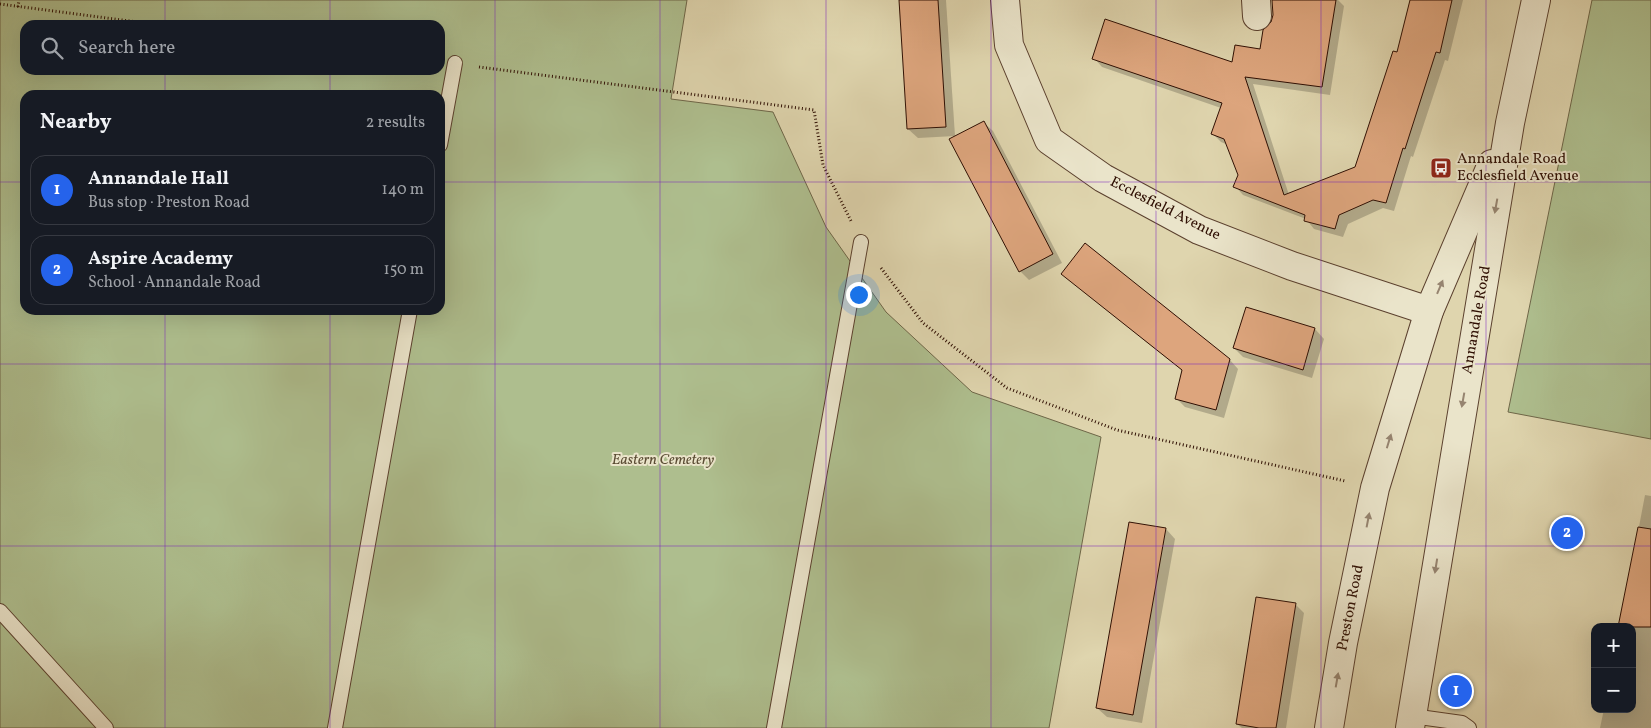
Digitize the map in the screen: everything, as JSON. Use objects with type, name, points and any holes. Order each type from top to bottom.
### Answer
[{"type":"street","name":"Ecclesfield Avenue","points":[[1005,0],[1010,45],[1049,140],[1103,178],[1199,230],[1292,266],[1429,312]]},
{"type":"street","name":"Annandale Road","points":[[1411,722],[1510,123],[1536,0]]},
{"type":"street","name":"Annandale Road","points":[[1375,488],[1429,312],[1510,123]]},
{"type":"street","name":"Preston Road","points":[[1329,728],[1343,643],[1375,488]]},
{"type":"lane","points":[[445,118],[455,63]]},
{"type":"lane","points":[[774,728],[861,242]]},
{"type":"lane","points":[[335,728],[409,315]]},
{"type":"lane","points":[[0,611],[106,728]]},
{"type":"lane","points":[[1411,722],[1462,723],[1469,728]]},
{"type":"path","points":[[18,7],[19,0]]},
{"type":"path","points":[[0,4],[121,20]]},
{"type":"path","points":[[455,63],[814,110],[823,165],[861,242],[923,324],[1007,388],[1117,430],[1375,488]]},
{"type":"green space","name":"Eastern Cemetery","points":[[0,0],[687,0],[671,99],[773,112],[826,227],[886,312],[972,392],[1101,437],[1049,728],[0,728]]},
{"type":"green space","points":[[1592,0],[1651,0],[1651,439],[1508,412]]},
{"type":"building","points":[[899,0],[938,0],[946,127],[907,129]]},
{"type":"building","points":[[1272,0],[1336,0],[1322,87],[1245,77],[1284,195],[1355,167],[1393,51],[1397,52],[1410,0],[1452,0],[1440,53],[1436,52],[1386,203],[1373,200],[1339,215],[1335,229],[1304,221],[1305,215],[1233,187],[1238,175],[1224,139],[1211,134],[1222,103],[1092,59],[1105,19],[1232,62],[1235,45],[1260,49],[1263,30],[1271,22],[1273,15]]},
{"type":"building","points":[[984,121],[1053,254],[1019,272],[949,139]]},
{"type":"building","points":[[1085,243],[1230,359],[1216,410],[1175,399],[1182,370],[1061,274]]},
{"type":"building","points":[[1246,307],[1315,328],[1303,370],[1233,348]]},
{"type":"building","points":[[1129,522],[1166,528],[1133,715],[1096,708]]},
{"type":"building","points":[[1638,527],[1651,529],[1651,627],[1636,627],[1636,623],[1619,623]]},
{"type":"building","points":[[1256,597],[1296,603],[1276,728],[1259,728],[1236,724]]},
{"type":"place","name":"Annandale Road Ecclesfield Avenue","points":[[1441,168]]},
{"type":"place","name":"Aspire Academy","points":[[1567,533]]},
{"type":"place","name":"Annandale Hall","points":[[1456,691]]}]
